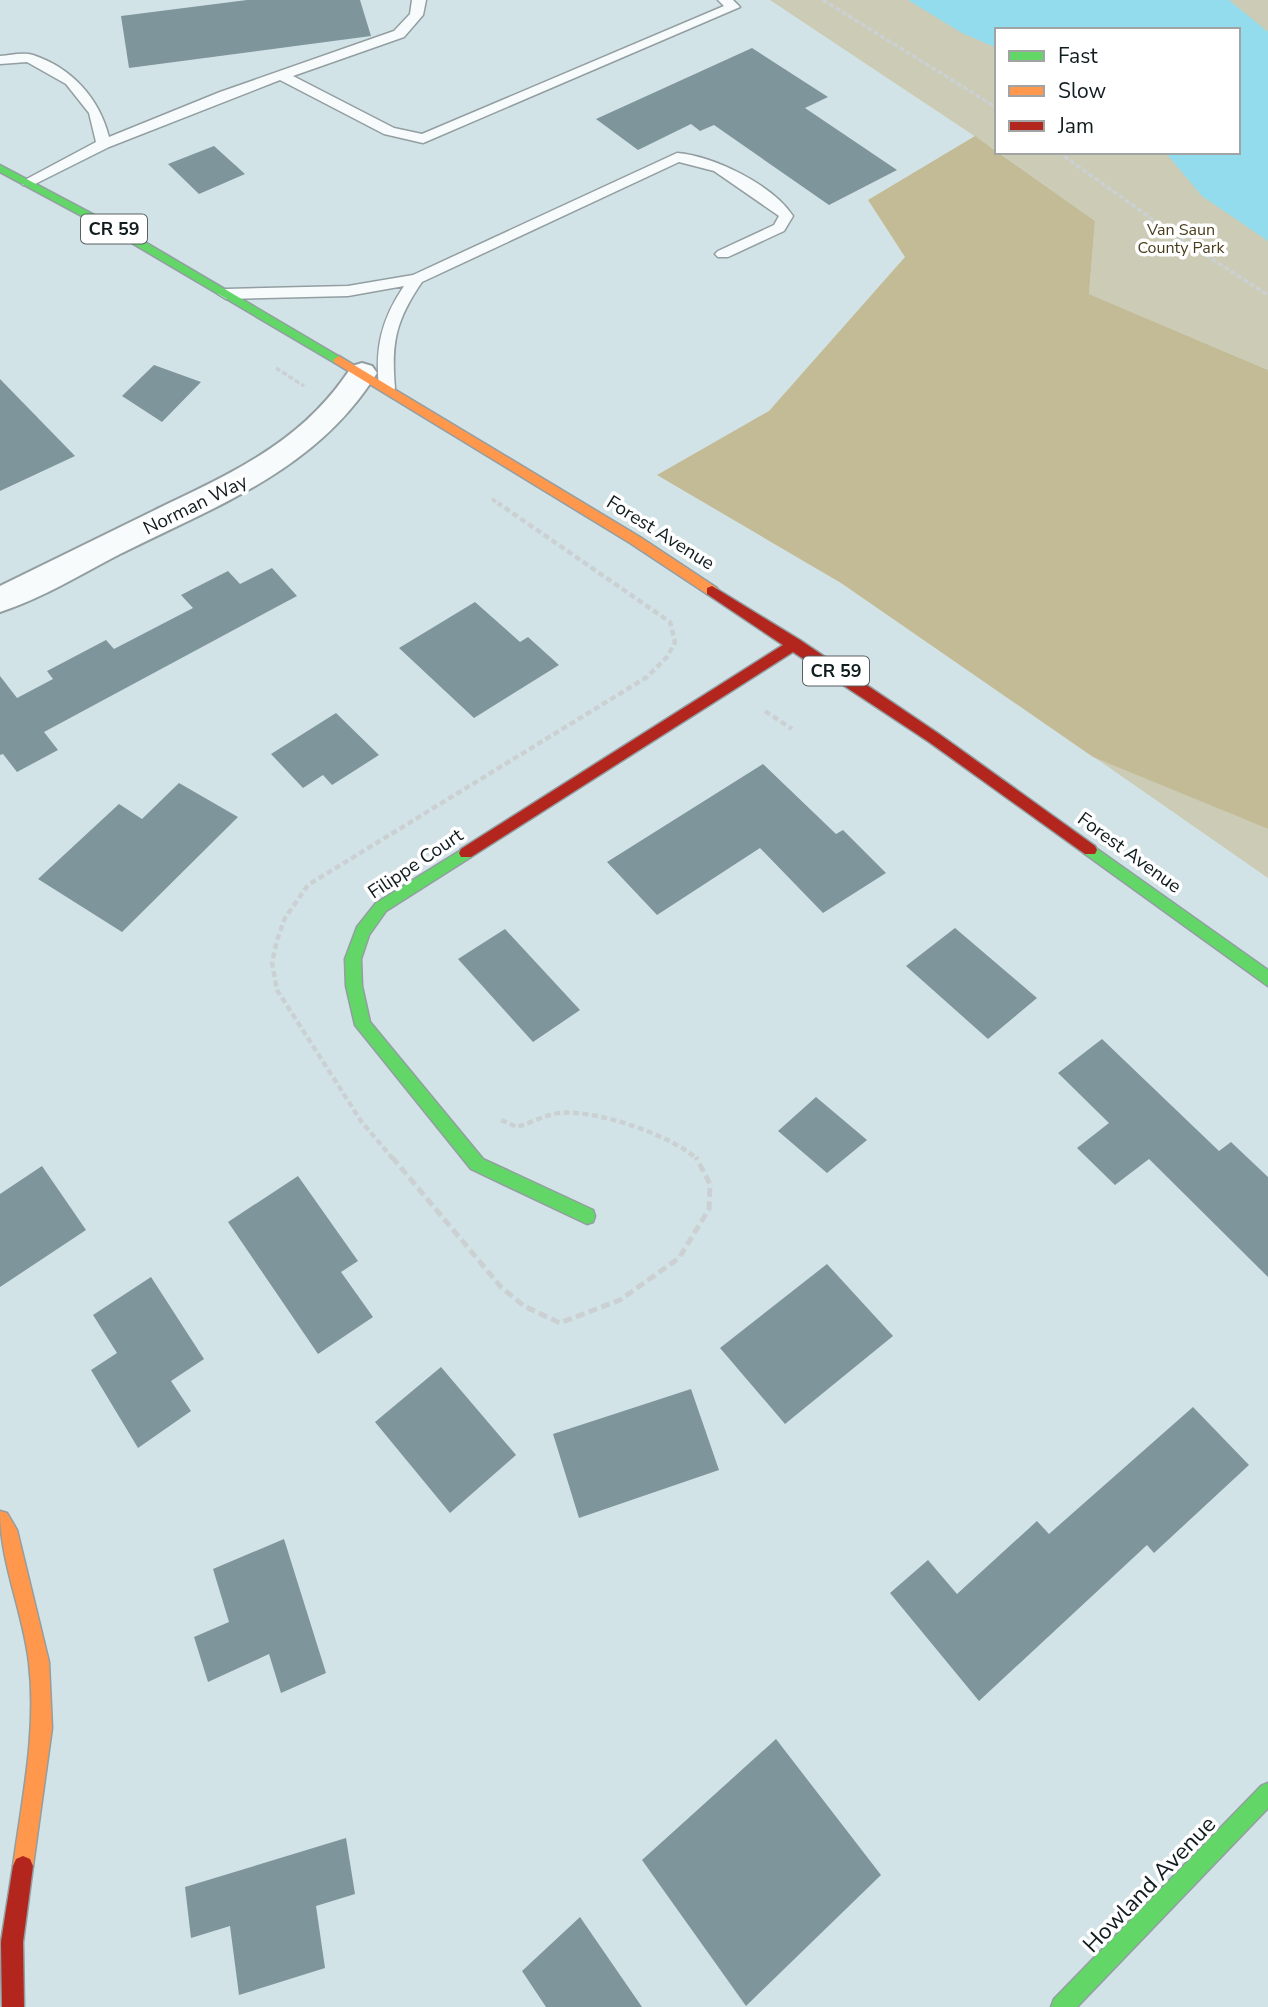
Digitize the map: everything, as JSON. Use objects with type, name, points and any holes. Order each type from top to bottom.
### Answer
[{"type":"main road","name":"Forest Avenue","points":[[0,168],[374,380],[635,540],[795,644],[1041,813],[1268,979]]},
{"type":"main road","name":"Filippe Court","points":[[587,1216],[477,1164],[363,1025],[354,986],[353,959],[362,932],[381,907],[795,644]]},
{"type":"main road","points":[[0,1520],[8,1530],[39,1662],[42,1728],[12,1942],[13,2007]]},
{"type":"main road","name":"Howland Avenue","points":[[1062,2007],[1268,1793]]},
{"type":"street","name":"Norman Way","points":[[0,600],[261,471],[301,444],[374,380]]},
{"type":"lane","points":[[28,182],[104,144],[225,95],[399,34],[416,15],[419,0]]},
{"type":"lane","points":[[281,75],[389,131],[423,139],[733,7],[724,0]]},
{"type":"lane","points":[[0,60],[29,58],[71,81],[96,113],[104,144]]},
{"type":"lane","points":[[226,294],[348,291],[417,279],[664,161],[688,157],[722,169],[782,210],[786,216],[783,224],[723,254]]},
{"type":"lane","points":[[374,380],[383,358],[385,338],[393,312],[417,279]]},
{"type":"path","points":[[823,0],[995,107]]},
{"type":"path","points":[[1061,154],[1176,236],[1268,295]]},
{"type":"path","points":[[273,366],[307,388]]},
{"type":"green space","name":"Van Saun County Park","points":[[770,0],[1268,0],[1268,370],[1089,294],[1095,221],[1001,154],[1240,154],[1240,28],[995,28],[995,150]]},
{"type":"green space","points":[[1094,757],[1268,829],[1268,878]]},
{"type":"shaded area","points":[[975,136],[995,150],[995,154],[1000,154],[1095,221],[1089,294],[1268,370],[1268,829],[1093,757],[841,583],[657,475],[769,411],[905,257],[868,200]]},
{"type":"water","points":[[908,0],[1229,0],[1268,32],[1268,241],[1202,196],[1167,154],[1240,154],[1240,28],[995,28],[995,47],[962,33]]},
{"type":"building","points":[[247,0],[360,0],[371,36],[129,68],[121,16]]},
{"type":"building","points":[[752,48],[828,97],[805,108],[897,170],[829,205],[714,125],[700,131],[691,124],[638,150],[596,119]]},
{"type":"building","points":[[214,146],[245,174],[199,194],[168,164]]},
{"type":"building","points":[[154,365],[201,382],[162,422],[122,396]]},
{"type":"building","points":[[0,379],[75,456],[0,491]]},
{"type":"building","points":[[272,568],[297,596],[44,732],[58,750],[17,772],[3,754],[0,755],[0,676],[17,698],[53,679],[47,671],[106,640],[114,649],[193,608],[181,595],[228,571],[240,584]]},
{"type":"building","points":[[475,602],[520,642],[528,637],[559,665],[474,718],[399,648]]},
{"type":"building","points":[[336,713],[379,755],[332,785],[323,775],[303,788],[271,754]]},
{"type":"building","points":[[763,764],[836,834],[843,830],[886,873],[823,913],[760,848],[657,915],[607,862]]},
{"type":"building","points":[[179,783],[238,817],[122,932],[38,879],[119,804],[142,819]]},
{"type":"building","points":[[955,928],[1037,998],[988,1039],[906,966]]},
{"type":"building","points":[[505,929],[580,1010],[533,1042],[458,959]]},
{"type":"building","points":[[1102,1039],[1219,1151],[1231,1142],[1268,1177],[1268,1277],[1149,1159],[1115,1185],[1077,1148],[1109,1123],[1058,1073]]},
{"type":"building","points":[[816,1097],[867,1140],[827,1173],[778,1131]]},
{"type":"building","points":[[42,1166],[86,1230],[0,1287],[0,1194]]},
{"type":"building","points":[[298,1176],[358,1261],[341,1272],[373,1317],[318,1354],[228,1222]]},
{"type":"building","points":[[827,1264],[893,1336],[785,1424],[720,1348]]},
{"type":"building","points":[[151,1277],[204,1359],[171,1381],[191,1411],[138,1448],[91,1370],[117,1353],[93,1315]]},
{"type":"building","points":[[441,1367],[516,1455],[450,1513],[375,1422]]},
{"type":"building","points":[[691,1389],[719,1470],[579,1518],[553,1434]]},
{"type":"building","points":[[1193,1407],[1249,1465],[1154,1553],[1147,1545],[979,1701],[890,1593],[928,1560],[957,1594],[1037,1521],[1049,1534]]},
{"type":"building","points":[[284,1539],[326,1673],[281,1693],[269,1654],[208,1682],[194,1637],[229,1622],[213,1569]]},
{"type":"building","points":[[776,1739],[881,1875],[746,2006],[642,1860]]},
{"type":"building","points":[[346,1838],[355,1894],[316,1906],[325,1968],[239,1995],[230,1926],[191,1938],[185,1887]]},
{"type":"building","points":[[580,1917],[642,2007],[546,2007],[522,1971]]},
{"type":"traffic: fast","points":[[0,168],[134,240],[339,360]]},
{"type":"traffic: fast","points":[[1090,850],[1268,979]]},
{"type":"traffic: fast","points":[[466,853],[381,907],[362,932],[353,959],[354,986],[363,1025],[477,1164],[587,1216]]},
{"type":"traffic: fast","points":[[1062,2007],[1268,1793]]},
{"type":"traffic: slow","points":[[339,360],[635,540],[712,591]]},
{"type":"traffic: slow","points":[[0,1520],[8,1530],[39,1662],[42,1728],[23,1866]]},
{"type":"traffic: jam","points":[[712,591],[934,738],[1090,850]]},
{"type":"traffic: jam","points":[[466,853],[795,644]]},
{"type":"traffic: jam","points":[[13,2007],[12,1942],[23,1866]]}]
